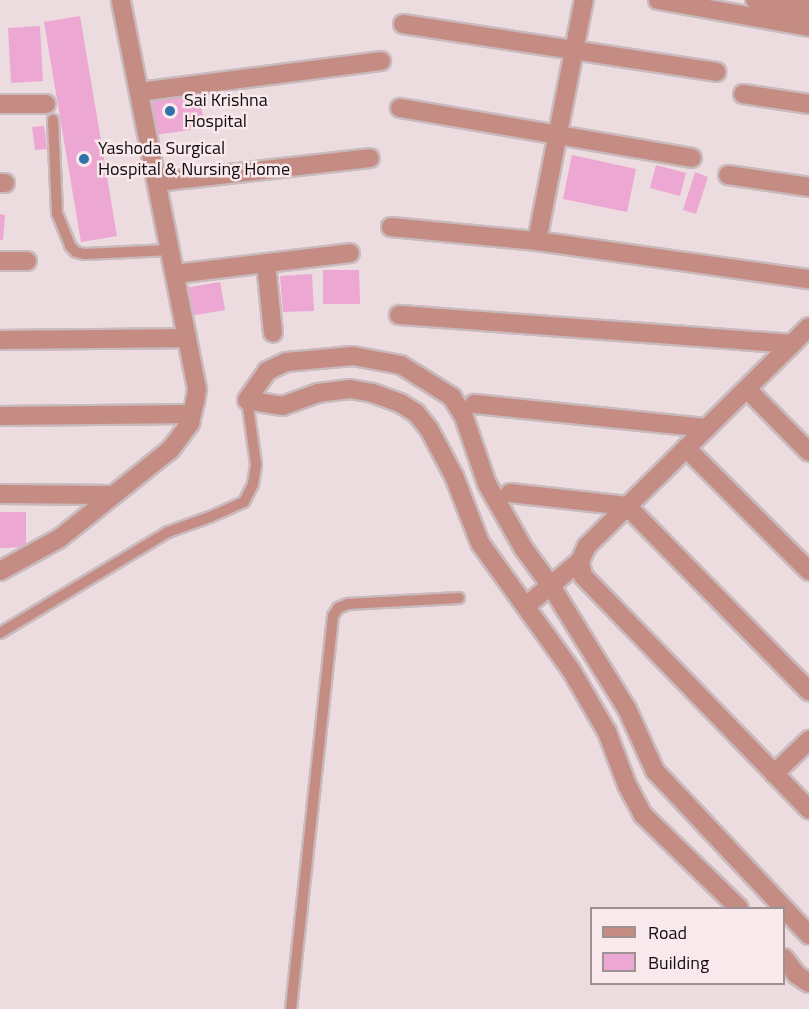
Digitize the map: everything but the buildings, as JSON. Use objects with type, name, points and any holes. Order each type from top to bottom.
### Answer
[{"type":"street","points":[[0,571],[60,538],[170,450],[190,423],[192,414],[197,389],[121,0]]},
{"type":"street","points":[[537,240],[584,0]]},
{"type":"street","points":[[658,0],[809,27]]},
{"type":"street","points":[[755,0],[809,9]]},
{"type":"street","points":[[403,24],[716,72]]},
{"type":"street","points":[[139,92],[381,61]]},
{"type":"street","points":[[743,94],[809,104]]},
{"type":"street","points":[[0,104],[49,112]]},
{"type":"street","points":[[400,108],[558,133],[692,158]]},
{"type":"street","points":[[157,182],[370,158]]},
{"type":"street","points":[[728,175],[809,187]]},
{"type":"street","points":[[391,227],[537,240],[809,279]]},
{"type":"street","points":[[175,274],[350,253]]},
{"type":"street","points":[[0,261],[27,261]]},
{"type":"street","points":[[266,263],[273,333]]},
{"type":"street","points":[[399,315],[803,336]]},
{"type":"street","points":[[526,606],[580,561],[587,546],[803,336]]},
{"type":"street","points":[[0,340],[187,338]]},
{"type":"street","points":[[737,907],[643,815],[627,785],[607,732],[572,670],[480,543],[454,476],[429,429],[416,413],[400,403],[373,393],[350,389],[318,393],[283,406],[247,400],[267,371],[286,362],[353,356],[400,365],[452,397],[464,417],[487,484],[524,549],[551,586],[627,709],[655,771],[783,907]]},
{"type":"street","points":[[747,389],[809,452]]},
{"type":"street","points":[[474,404],[706,428]]},
{"type":"street","points":[[0,416],[192,414]]},
{"type":"street","points":[[686,448],[809,571]]},
{"type":"street","points":[[510,493],[627,506],[809,691]]},
{"type":"street","points":[[0,494],[113,495]]},
{"type":"street","points":[[580,561],[583,576],[809,809]]},
{"type":"street","points":[[774,774],[809,740]]},
{"type":"street","points":[[785,909],[809,935]]},
{"type":"street","points":[[785,960],[797,975],[809,983]]},
{"type":"lane","points":[[49,112],[57,213],[70,246],[76,252],[85,254],[170,250]]},
{"type":"lane","points":[[0,633],[168,532],[244,502],[253,484],[256,464],[247,400]]},
{"type":"lane","points":[[291,1009],[333,616],[338,608],[348,603],[459,598]]},
{"type":"place","name":"Sai Krishna Hospital","points":[[170,111]]},
{"type":"place","name":"Yashoda Surgical Hospital & Nursing Home","points":[[84,159]]}]
